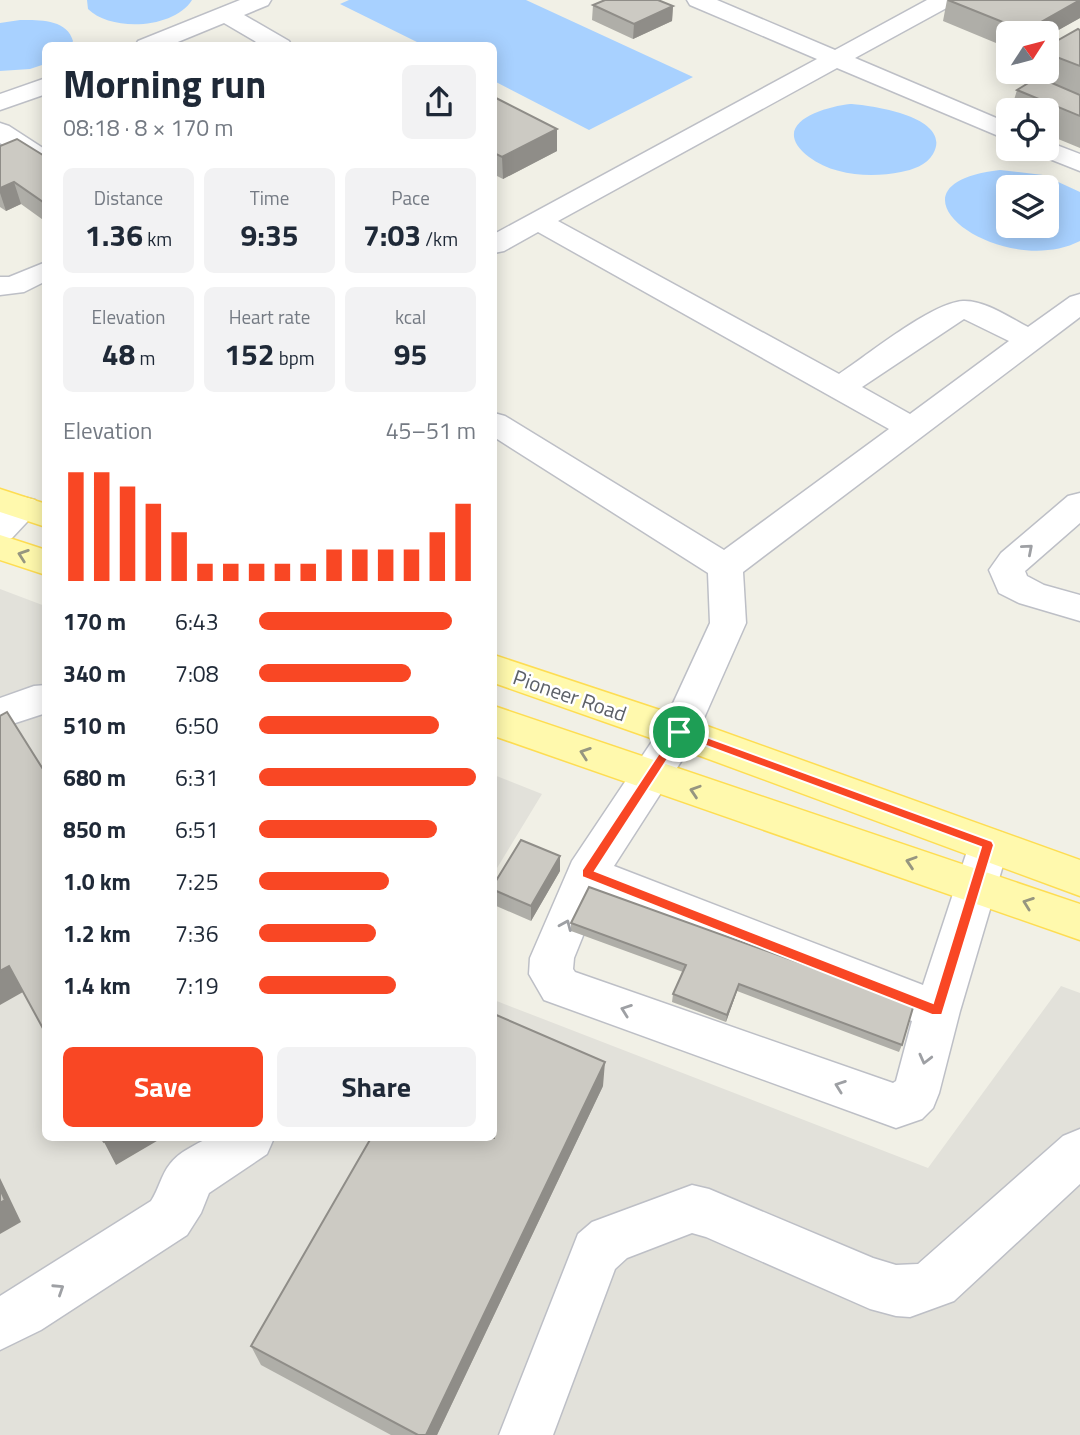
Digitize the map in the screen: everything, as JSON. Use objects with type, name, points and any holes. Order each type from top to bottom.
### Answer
[{"type":"main road","points":[[0,547],[42,562]]},
{"type":"main road","name":"Pioneer Road","points":[[497,670],[679,732],[982,864],[1080,922]]},
{"type":"main road","name":"Pioneer Road","points":[[497,722],[649,776],[982,864],[1080,878]]},
{"type":"lane","points":[[156,42],[260,0]]},
{"type":"lane","points":[[698,0],[996,127]]},
{"type":"lane","points":[[497,243],[944,0]]},
{"type":"lane","points":[[226,14],[274,42]]},
{"type":"lane","points":[[0,103],[42,87]]},
{"type":"lane","points":[[0,131],[42,159]]},
{"type":"lane","points":[[1059,154],[1080,163]]},
{"type":"lane","points":[[538,221],[912,428]]},
{"type":"lane","points":[[0,286],[14,286],[42,272]]},
{"type":"lane","points":[[725,567],[1080,303]]},
{"type":"lane","points":[[839,388],[948,314],[958,311],[974,312],[1031,340]]},
{"type":"lane","points":[[497,425],[725,567]]},
{"type":"lane","points":[[1080,504],[1007,570],[1013,584],[1032,594],[1080,608]]},
{"type":"lane","points":[[725,567],[728,623],[679,732],[587,873],[552,958],[552,977],[560,986],[896,1106],[905,1103],[916,1093],[937,1011],[982,864]]},
{"type":"lane","points":[[0,713],[42,699]]},
{"type":"lane","points":[[587,873],[937,1011]]},
{"type":"lane","points":[[0,1324],[169,1218],[184,1196],[186,1182],[245,1141]]},
{"type":"lane","points":[[526,1435],[596,1252],[610,1240],[692,1209],[709,1213],[870,1283],[894,1291],[912,1293],[936,1283],[1080,1152]]},
{"type":"shaded area","points":[[0,589],[42,605],[42,1141],[497,1141],[497,1001],[928,1168],[1061,986],[1080,993],[1080,1435],[0,1435]]},
{"type":"shaded area","points":[[497,776],[542,794],[497,868]]},
{"type":"water","points":[[87,0],[192,0],[183,10],[171,17],[157,22],[126,24],[98,16],[88,9]]},
{"type":"water","points":[[349,0],[526,0],[693,77],[589,130],[497,83],[497,42],[417,42],[340,4]]},
{"type":"water","points":[[20,20],[51,22],[65,28],[73,41],[42,42],[42,65],[30,69],[0,71],[0,23]]},
{"type":"water","points":[[850,104],[891,111],[922,122],[932,131],[936,141],[933,154],[923,164],[914,168],[878,175],[841,172],[809,157],[798,145],[794,135],[796,127],[814,113]]},
{"type":"water","points":[[1000,170],[1043,175],[996,175],[996,238],[1059,238],[1059,182],[1080,192],[1080,241],[1049,250],[1016,249],[986,240],[962,226],[947,210],[947,193],[963,179]]},
{"type":"building","points":[[605,0],[658,0],[673,6],[634,24],[593,5]]},
{"type":"building","points":[[948,0],[1080,0],[1043,21],[1000,21]]},
{"type":"building","points":[[1080,30],[1080,66],[1059,58],[1059,40]]},
{"type":"building","points":[[1027,84],[1054,84],[1080,95],[1080,116],[1059,107],[1059,98],[1036,98],[1017,90]]},
{"type":"building","points":[[497,99],[557,129],[502,157],[497,154]]},
{"type":"building","points":[[17,139],[42,155],[42,201],[14,182],[0,188],[0,146]]},
{"type":"building","points":[[7,712],[42,768],[42,1027],[9,966],[0,971],[0,716]]},
{"type":"building","points":[[521,840],[560,856],[531,906],[497,891],[497,879]]},
{"type":"building","points":[[589,887],[914,1004],[902,1045],[739,984],[727,1015],[673,994],[686,965],[571,923]]},
{"type":"building","points":[[497,1015],[605,1062],[426,1435],[418,1435],[251,1346],[369,1141],[497,1141]]},
{"type":"building","points":[[0,1189],[5,1200],[0,1203]]},
{"type":"route","points":[[679,732],[988,845],[937,1011],[587,873],[679,732]]}]
